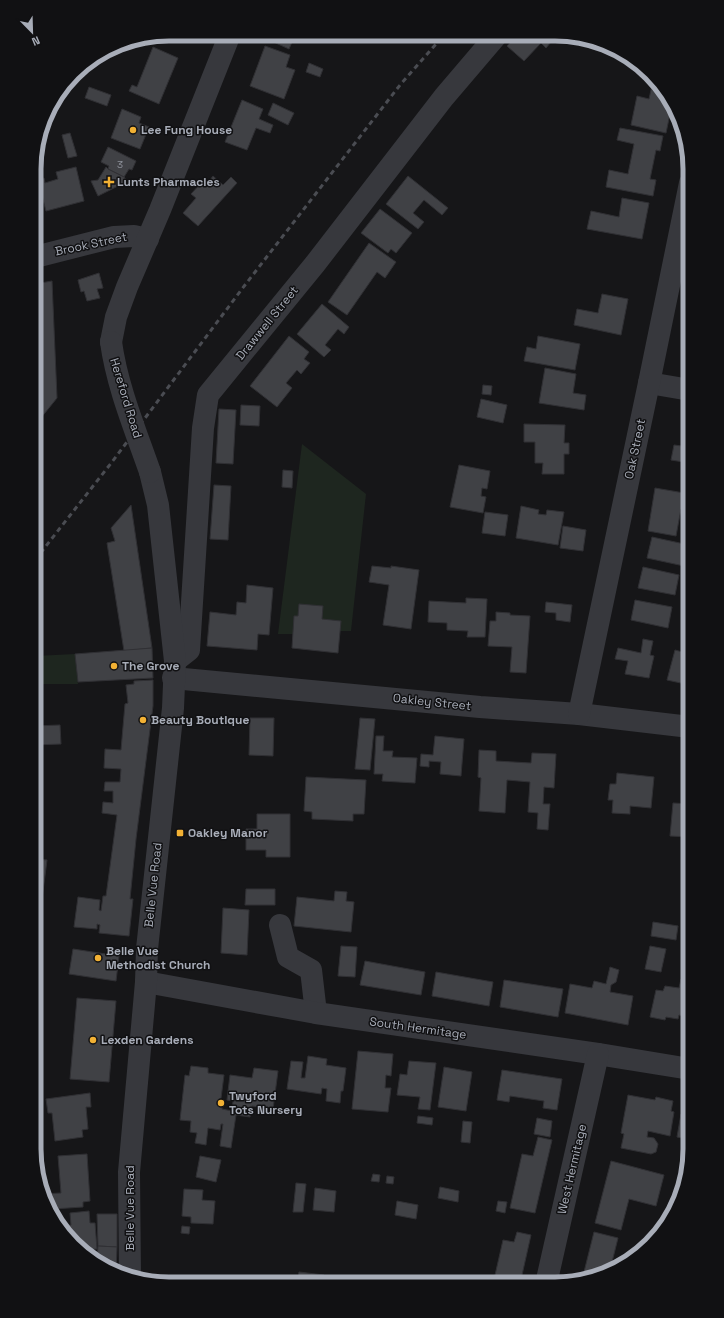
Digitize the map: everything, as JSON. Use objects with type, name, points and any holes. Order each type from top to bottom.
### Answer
[{"type":"street","name":"Hereford Road","points":[[174,669],[158,505],[150,472],[119,380],[111,342],[116,317],[126,287],[148,239],[227,41]]},
{"type":"street","name":"Drawwell Street","points":[[174,669],[189,650],[203,428],[208,395],[315,264],[444,97],[492,41]]},
{"type":"street","name":"Oak Street","points":[[578,714],[683,217]]},
{"type":"street","name":"Brook Street","points":[[41,255],[114,237],[134,236],[148,239]]},
{"type":"street","points":[[649,383],[683,389]]},
{"type":"street","name":"Oakley Street","points":[[174,669],[480,707],[578,714],[683,726]]},
{"type":"street","name":"Belle Vue Road","points":[[130,1271],[129,1172],[146,982],[146,949],[173,708],[174,669]]},
{"type":"street","points":[[280,925],[288,957],[311,970],[316,1013]]},
{"type":"street","name":"South Hermitage","points":[[146,982],[316,1013],[683,1068]]},
{"type":"street","name":"West Hermitage","points":[[548,1277],[598,1054]]},
{"type":"shaded area","points":[[302,444],[366,494],[351,631],[340,631],[341,621],[322,619],[323,606],[299,604],[298,616],[294,616],[293,634],[278,634]]},
{"type":"shaded area","points":[[75,654],[78,684],[41,684],[41,656]]},
{"type":"building","points":[[271,41],[292,41],[289,49]]},
{"type":"building","points":[[512,41],[552,41],[546,48],[541,43],[524,61],[507,46]]},
{"type":"building","points":[[265,46],[290,55],[286,67],[295,70],[284,99],[250,86]]},
{"type":"building","points":[[153,47],[178,58],[159,104],[129,91],[132,85],[137,87]]},
{"type":"building","points":[[309,63],[323,69],[320,77],[306,72]]},
{"type":"building","points":[[652,86],[670,113],[666,133],[631,125],[637,96],[649,99]]},
{"type":"building","points":[[89,87],[111,95],[107,106],[85,98]]},
{"type":"building","points":[[242,100],[263,109],[259,119],[273,125],[270,133],[256,128],[247,150],[225,142]]},
{"type":"building","points":[[273,103],[294,113],[288,125],[268,115]]},
{"type":"building","points":[[122,109],[141,117],[139,123],[149,127],[140,149],[111,138]]},
{"type":"building","points":[[620,128],[663,136],[660,151],[656,150],[650,179],[656,180],[653,196],[606,187],[609,170],[628,174],[634,144],[617,140]]},
{"type":"building","points":[[70,133],[77,156],[68,158],[62,135]]},
{"type":"building","points":[[108,147],[136,161],[132,170],[129,169],[124,177],[108,169],[109,166],[101,162]]},
{"type":"building","points":[[76,167],[84,201],[46,211],[41,192],[41,179],[44,178],[45,183],[58,179],[56,172]]},
{"type":"building","points":[[106,167],[124,177],[128,181],[98,196],[91,181],[98,180]]},
{"type":"building","points":[[213,176],[223,185],[231,177],[237,183],[198,226],[183,213],[196,198],[191,194],[202,182],[206,185]]},
{"type":"building","points":[[408,176],[448,208],[442,215],[424,200],[413,213],[424,222],[418,229],[386,204]]},
{"type":"building","points":[[622,198],[649,203],[642,239],[587,229],[591,211],[619,217]]},
{"type":"building","points":[[380,209],[412,233],[396,253],[391,249],[388,253],[361,233]]},
{"type":"building","points":[[369,243],[396,262],[385,278],[377,272],[347,315],[328,302]]},
{"type":"building","points":[[99,273],[103,288],[97,289],[100,298],[87,301],[84,291],[81,292],[78,280]]},
{"type":"building","points":[[52,281],[57,398],[41,418],[41,283]]},
{"type":"building","points":[[602,294],[628,299],[621,335],[574,325],[577,309],[598,313]]},
{"type":"building","points":[[322,304],[349,327],[344,334],[338,329],[325,345],[331,350],[324,357],[297,334]]},
{"type":"building","points":[[289,336],[309,352],[304,359],[310,363],[301,374],[297,370],[286,383],[292,388],[277,407],[250,386]]},
{"type":"building","points":[[538,336],[580,344],[575,370],[524,361],[527,347],[536,349]]},
{"type":"building","points":[[545,368],[576,374],[573,393],[586,395],[584,410],[539,403]]},
{"type":"building","points":[[483,385],[492,386],[491,395],[482,394]]},
{"type":"building","points":[[481,399],[507,405],[503,423],[477,417]]},
{"type":"building","points":[[241,405],[260,406],[259,426],[240,425]]},
{"type":"building","points":[[219,409],[236,410],[233,464],[216,463]]},
{"type":"building","points":[[524,424],[565,425],[564,443],[569,443],[569,454],[564,454],[564,474],[542,474],[543,463],[535,463],[535,442],[524,442]]},
{"type":"building","points":[[674,445],[683,446],[683,462],[671,460]]},
{"type":"building","points":[[459,465],[490,471],[487,489],[482,488],[481,496],[486,497],[483,513],[450,507]]},
{"type":"building","points":[[283,470],[293,471],[292,488],[282,487]]},
{"type":"building","points":[[214,485],[231,486],[228,540],[210,539]]},
{"type":"building","points":[[655,488],[683,493],[683,509],[681,509],[676,536],[648,531]]},
{"type":"building","points":[[131,505],[152,648],[124,651],[107,543],[115,541],[111,528]]},
{"type":"building","points":[[521,506],[539,510],[538,514],[546,515],[547,510],[564,512],[558,545],[516,538]]},
{"type":"building","points":[[485,512],[508,515],[505,536],[482,533]]},
{"type":"building","points":[[563,526],[586,530],[583,551],[560,548]]},
{"type":"building","points":[[652,537],[683,544],[683,566],[647,558]]},
{"type":"building","points":[[372,566],[391,568],[391,566],[419,570],[411,629],[383,625],[389,585],[369,582]]},
{"type":"building","points":[[643,567],[679,575],[675,595],[638,588]]},
{"type":"building","points":[[247,585],[273,588],[269,635],[258,634],[257,650],[207,646],[210,612],[236,615],[237,602],[246,603]]},
{"type":"building","points":[[466,598],[487,599],[485,637],[467,637],[468,631],[447,630],[447,623],[428,622],[429,601],[466,603]]},
{"type":"building","points":[[635,600],[672,607],[668,628],[631,620]]},
{"type":"building","points":[[546,602],[572,605],[570,622],[556,620],[556,613],[545,612]]},
{"type":"building","points":[[299,604],[323,606],[322,619],[341,621],[338,653],[292,648],[294,616],[298,616]]},
{"type":"building","points":[[496,612],[510,613],[510,615],[530,616],[526,673],[510,672],[512,647],[488,646],[490,621],[496,621]]},
{"type":"building","points":[[643,639],[653,641],[650,655],[654,656],[649,678],[625,674],[628,661],[615,659],[618,648],[641,653]]},
{"type":"building","name":"The Grove","points":[[152,648],[153,678],[78,682],[75,654]]},
{"type":"building","points":[[675,650],[683,652],[683,683],[667,680]]},
{"type":"building","points":[[153,680],[153,706],[130,899],[133,899],[129,936],[99,933],[100,925],[97,924],[97,929],[74,927],[78,897],[100,900],[99,910],[101,911],[103,896],[106,896],[117,815],[102,813],[103,802],[113,803],[113,791],[104,791],[105,782],[120,782],[121,769],[104,768],[105,749],[121,750],[125,704],[128,703],[126,685],[134,684],[134,681]]},
{"type":"building","points":[[250,718],[274,718],[273,756],[249,755]]},
{"type":"building","points":[[360,718],[375,719],[370,770],[355,769]]},
{"type":"building","points":[[60,725],[61,744],[41,745],[41,726]]},
{"type":"building","points":[[376,736],[384,736],[383,751],[393,751],[392,757],[417,758],[415,783],[382,781],[383,774],[374,774]]},
{"type":"building","points":[[435,736],[464,739],[461,776],[440,774],[441,762],[429,761],[429,767],[420,766],[421,754],[433,755]]},
{"type":"building","points":[[479,750],[496,751],[496,761],[531,763],[532,753],[556,754],[554,788],[544,787],[543,804],[550,804],[548,830],[537,829],[538,813],[528,812],[530,782],[507,780],[505,813],[479,811],[481,778],[478,777]]},
{"type":"building","points":[[617,773],[654,777],[651,808],[630,806],[630,814],[612,813],[613,800],[608,800],[610,784],[616,784]]},
{"type":"building","points":[[306,777],[366,780],[364,814],[353,814],[353,821],[312,819],[312,812],[304,811]]},
{"type":"building","points":[[673,803],[683,804],[683,837],[670,836]]},
{"type":"building","points":[[257,814],[290,814],[290,857],[266,857],[266,850],[246,850],[246,829],[257,829]]},
{"type":"building","points":[[41,860],[47,860],[41,906]]},
{"type":"building","points":[[246,889],[275,889],[275,905],[245,905]]},
{"type":"building","points":[[335,891],[347,892],[346,901],[354,902],[351,932],[294,926],[297,897],[334,901]]},
{"type":"building","points":[[223,908],[249,910],[247,955],[221,953]]},
{"type":"building","points":[[653,922],[678,926],[676,940],[651,936]]},
{"type":"building","points":[[341,946],[357,947],[355,977],[338,976]]},
{"type":"building","points":[[650,946],[666,949],[661,972],[645,969]]},
{"type":"building","points":[[73,949],[119,956],[116,981],[69,974]]},
{"type":"building","points":[[365,961],[425,972],[421,995],[360,985]]},
{"type":"building","points":[[610,967],[619,970],[616,982],[611,985],[610,992],[633,996],[628,1025],[565,1013],[570,984],[592,988],[594,981],[606,984]]},
{"type":"building","points":[[436,972],[493,982],[489,1006],[432,996]]},
{"type":"building","points":[[681,979],[683,979],[683,1016],[679,1015],[678,1019],[666,1017],[665,1020],[650,1017],[656,990],[663,991],[665,986],[679,988]]},
{"type":"building","points":[[504,980],[563,989],[558,1017],[500,1007]]},
{"type":"building","name":"Lexden Gardens","points":[[77,998],[116,1001],[109,1082],[70,1079]]},
{"type":"building","points":[[358,1051],[393,1054],[391,1076],[386,1075],[385,1088],[391,1088],[388,1112],[352,1109]]},
{"type":"building","points":[[308,1056],[327,1059],[326,1065],[346,1068],[340,1103],[326,1101],[327,1089],[322,1088],[321,1094],[287,1089],[291,1061],[303,1062],[301,1078],[305,1078]]},
{"type":"building","points":[[409,1061],[436,1063],[430,1110],[418,1109],[420,1097],[397,1095],[400,1074],[407,1075]]},
{"type":"building","points":[[191,1066],[208,1068],[208,1073],[224,1075],[220,1106],[222,1106],[222,1109],[232,1111],[233,1101],[227,1100],[230,1075],[252,1078],[254,1068],[278,1071],[273,1109],[252,1106],[250,1117],[236,1115],[231,1148],[220,1146],[223,1124],[221,1124],[220,1130],[208,1128],[206,1145],[195,1143],[197,1133],[190,1132],[191,1121],[180,1120],[185,1075],[189,1076]]},
{"type":"building","points":[[444,1067],[472,1072],[466,1111],[438,1107]]},
{"type":"building","points":[[502,1070],[562,1079],[557,1110],[543,1108],[544,1101],[510,1096],[509,1102],[497,1100]]},
{"type":"building","points":[[90,1093],[91,1107],[86,1107],[88,1129],[82,1130],[83,1137],[55,1141],[52,1113],[48,1113],[46,1099]]},
{"type":"building","points":[[628,1095],[655,1100],[656,1097],[673,1101],[671,1111],[674,1112],[670,1136],[648,1131],[647,1137],[654,1138],[658,1144],[656,1152],[651,1154],[621,1148],[624,1134],[621,1133]]},
{"type":"building","points":[[681,1114],[683,1114],[683,1138],[677,1137]]},
{"type":"building","points":[[418,1116],[433,1118],[432,1125],[417,1123]]},
{"type":"building","points":[[537,1118],[552,1121],[550,1137],[534,1134]]},
{"type":"building","points":[[463,1121],[472,1122],[470,1143],[461,1142]]},
{"type":"building","points":[[538,1137],[552,1140],[535,1213],[510,1208],[522,1154],[533,1156]]},
{"type":"building","points":[[87,1154],[90,1201],[83,1202],[83,1207],[56,1209],[54,1205],[49,1194],[61,1193],[58,1156]]},
{"type":"building","points":[[200,1156],[221,1160],[216,1182],[196,1177]]},
{"type":"building","points":[[611,1161],[664,1175],[656,1206],[629,1199],[621,1230],[595,1223]]},
{"type":"building","points":[[373,1174],[380,1175],[379,1182],[371,1181]]},
{"type":"building","points":[[387,1176],[394,1177],[393,1184],[386,1183]]},
{"type":"building","points":[[296,1183],[306,1184],[303,1212],[293,1212]]},
{"type":"building","points":[[440,1187],[459,1191],[458,1202],[438,1198]]},
{"type":"building","points":[[315,1188],[336,1191],[334,1212],[313,1210]]},
{"type":"building","points":[[184,1189],[203,1190],[202,1200],[215,1201],[213,1224],[191,1223],[191,1217],[182,1216]]},
{"type":"building","points":[[397,1201],[418,1205],[416,1219],[395,1215]]},
{"type":"building","points":[[498,1201],[507,1202],[505,1213],[496,1211]]},
{"type":"building","points":[[89,1211],[90,1223],[95,1223],[97,1249],[91,1249],[85,1245],[67,1226],[71,1225],[70,1213]]},
{"type":"building","points":[[97,1214],[117,1214],[117,1247],[98,1246]]},
{"type":"building","points":[[182,1226],[190,1227],[189,1234],[181,1233]]},
{"type":"building","points":[[517,1232],[531,1235],[522,1277],[495,1277],[503,1240],[514,1242]]},
{"type":"building","points":[[594,1232],[618,1238],[612,1262],[614,1262],[584,1274]]},
{"type":"building","points":[[98,1246],[117,1247],[116,1265],[113,1264],[97,1255]]},
{"type":"building","points":[[299,1272],[324,1275],[324,1277],[298,1277]]},
{"type":"railway","points":[[41,552],[112,462],[245,285],[400,85],[439,41]]},
{"type":"place","name":"Lee Fung House","points":[[133,130]]},
{"type":"place","name":"Lunts Pharmacies","points":[[109,182]]},
{"type":"place","name":"The Grove","points":[[114,666]]},
{"type":"place","name":"Beauty Boutique","points":[[143,720]]},
{"type":"place","name":"Oakley Manor","points":[[180,833]]},
{"type":"place","name":"Belle Vue Methodist Church","points":[[98,958]]},
{"type":"place","name":"Lexden Gardens","points":[[93,1040]]},
{"type":"place","name":"Twyford Tots Nursery","points":[[221,1103]]}]
